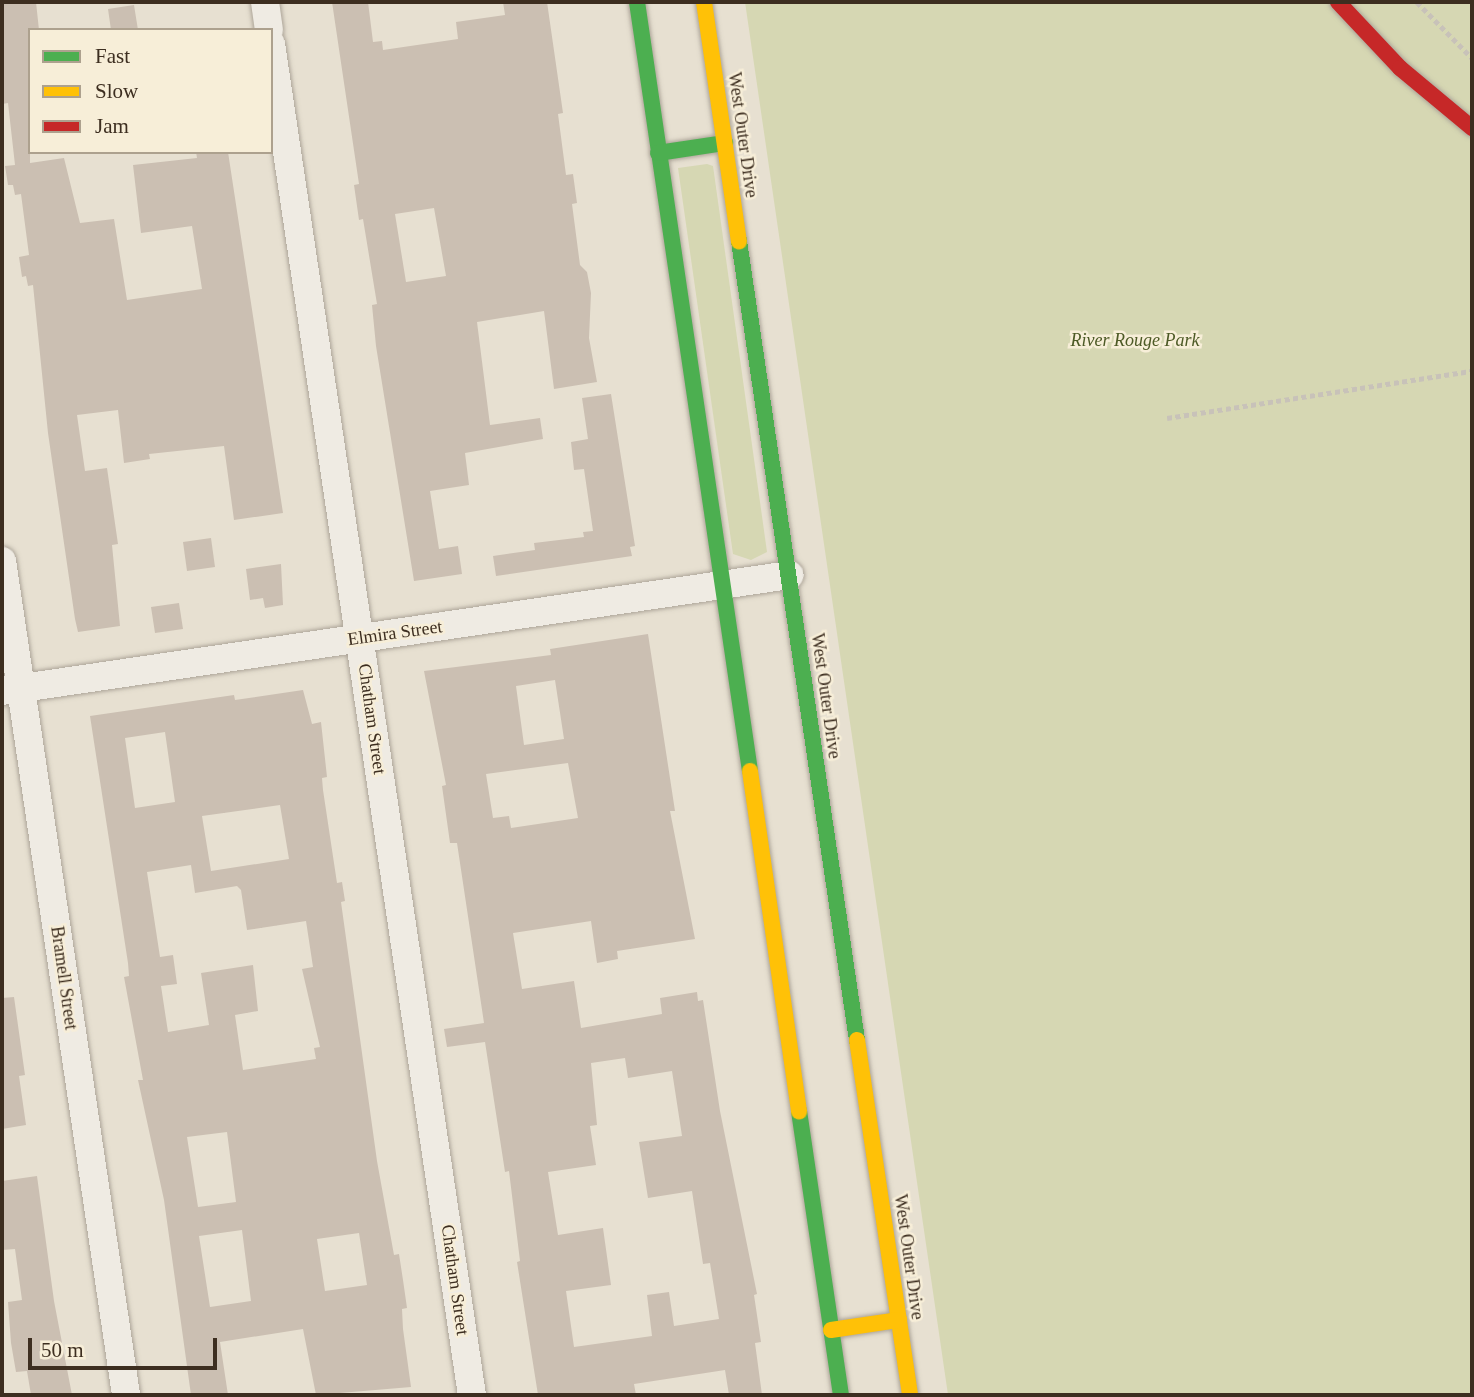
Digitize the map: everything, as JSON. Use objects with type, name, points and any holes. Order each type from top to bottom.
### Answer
[{"type":"main road","points":[[637,2],[719,585],[841,1395]]},
{"type":"main road","name":"West Outer Drive","points":[[704,2],[910,1395]]},
{"type":"main road","points":[[1338,2],[1400,68],[1472,128]]},
{"type":"main road","points":[[658,153],[725,143]]},
{"type":"main road","points":[[831,1331],[899,1320]]},
{"type":"street","points":[[265,2],[269,28]]},
{"type":"street","name":"Chatham Street","points":[[273,57],[472,1395]]},
{"type":"street","name":"Bramell Street","points":[[2,561],[11,689],[126,1395]]},
{"type":"street","name":"Elmira Street","points":[[11,689],[789,575]]},
{"type":"path","points":[[1417,2],[1472,58]]},
{"type":"path","points":[[1167,418],[1472,371]]},
{"type":"green space","name":"River Rouge Park","points":[[745,2],[1472,2],[1472,1395],[948,1395]]},
{"type":"green space","points":[[707,164],[713,166],[767,552],[751,560],[733,554],[678,168]]},
{"type":"building","points":[[2,2],[36,2],[39,28],[28,28],[30,163],[64,158],[80,223],[114,219],[127,300],[202,289],[192,226],[141,233],[133,165],[197,158],[196,154],[228,154],[283,513],[234,520],[224,446],[149,454],[150,459],[124,463],[118,410],[77,415],[85,471],[107,468],[118,544],[112,545],[120,626],[78,632],[75,619],[48,433],[33,285],[28,286],[26,276],[22,277],[19,257],[29,255],[21,194],[15,195],[13,185],[8,185],[5,166],[15,165],[8,103],[2,104]]},
{"type":"building","points":[[332,2],[368,2],[373,42],[382,41],[383,50],[458,39],[456,22],[505,15],[503,2],[547,2],[563,113],[558,114],[566,175],[573,174],[577,203],[572,204],[580,265],[587,272],[591,293],[589,338],[597,382],[554,389],[544,311],[477,322],[490,425],[540,418],[543,439],[465,453],[469,485],[430,491],[439,549],[458,546],[462,574],[414,581],[376,346],[372,305],[377,304],[363,219],[359,220],[354,185],[359,184]],"holes":[[[434,208],[446,276],[406,282],[395,214]]]},
{"type":"building","points":[[134,5],[138,28],[111,28],[108,9]]},
{"type":"building","points":[[611,394],[635,546],[630,547],[632,556],[496,576],[493,556],[535,550],[534,543],[584,537],[583,532],[593,531],[584,469],[574,470],[571,442],[588,439],[582,398]]},
{"type":"building","points":[[211,538],[215,567],[187,571],[183,542]]},
{"type":"building","points":[[281,564],[283,605],[265,608],[263,598],[250,600],[246,569]]},
{"type":"building","points":[[179,603],[183,629],[155,633],[151,607]]},
{"type":"building","points":[[648,634],[675,811],[670,811],[695,939],[617,951],[618,959],[597,963],[591,921],[513,933],[522,989],[574,981],[581,1028],[662,1014],[660,998],[697,992],[698,1001],[703,1000],[720,1111],[757,1294],[754,1295],[761,1342],[755,1343],[762,1395],[729,1395],[725,1370],[634,1384],[636,1395],[538,1395],[517,1262],[520,1261],[509,1171],[505,1172],[485,1042],[447,1047],[444,1029],[484,1023],[457,843],[450,843],[442,786],[446,785],[424,671],[551,655],[550,649]],"holes":[[[555,680],[564,739],[524,745],[516,686]],[[568,763],[578,818],[511,828],[509,816],[493,818],[486,774]],[[625,1058],[628,1078],[672,1071],[682,1136],[639,1142],[648,1198],[692,1191],[703,1264],[710,1263],[719,1319],[674,1326],[669,1292],[647,1295],[652,1336],[574,1347],[566,1291],[611,1285],[603,1228],[558,1235],[548,1172],[596,1165],[590,1126],[597,1125],[591,1063]]]},
{"type":"building","points":[[303,690],[312,724],[321,722],[327,777],[322,778],[323,790],[337,883],[342,882],[345,901],[341,902],[377,1161],[394,1255],[399,1254],[403,1280],[407,1308],[402,1309],[403,1329],[411,1387],[316,1395],[303,1329],[220,1342],[228,1395],[191,1395],[164,1200],[138,1080],[143,1080],[124,977],[129,976],[128,963],[90,716],[234,695],[235,700]],"holes":[[[165,732],[175,802],[135,808],[125,738]],[[280,805],[289,859],[211,871],[202,816]],[[191,865],[195,893],[237,886],[241,890],[247,930],[306,921],[313,967],[302,969],[320,1047],[314,1048],[316,1059],[243,1070],[235,1015],[258,1011],[253,965],[201,973],[209,1025],[168,1032],[161,986],[177,984],[173,955],[160,957],[147,872]],[[227,1132],[236,1202],[198,1207],[187,1137]],[[242,1230],[251,1301],[210,1307],[199,1236]],[[359,1233],[367,1285],[325,1291],[317,1239]]]},
{"type":"building","points":[[14,997],[25,1075],[19,1076],[26,1125],[2,1129],[2,998]]},
{"type":"building","points":[[37,1176],[54,1301],[72,1395],[31,1395],[27,1371],[16,1372],[11,1343],[8,1302],[22,1300],[15,1249],[2,1250],[2,1181]]},
{"type":"traffic: fast","points":[[637,2],[750,771]]},
{"type":"traffic: fast","points":[[658,153],[725,143]]},
{"type":"traffic: fast","points":[[739,241],[857,1040]]},
{"type":"traffic: fast","points":[[799,1111],[841,1395]]},
{"type":"traffic: slow","points":[[704,2],[739,241]]},
{"type":"traffic: slow","points":[[750,771],[799,1111]]},
{"type":"traffic: slow","points":[[857,1040],[910,1395]]},
{"type":"traffic: slow","points":[[831,1330],[899,1320]]},
{"type":"traffic: jam","points":[[1338,2],[1400,68],[1472,128]]}]
